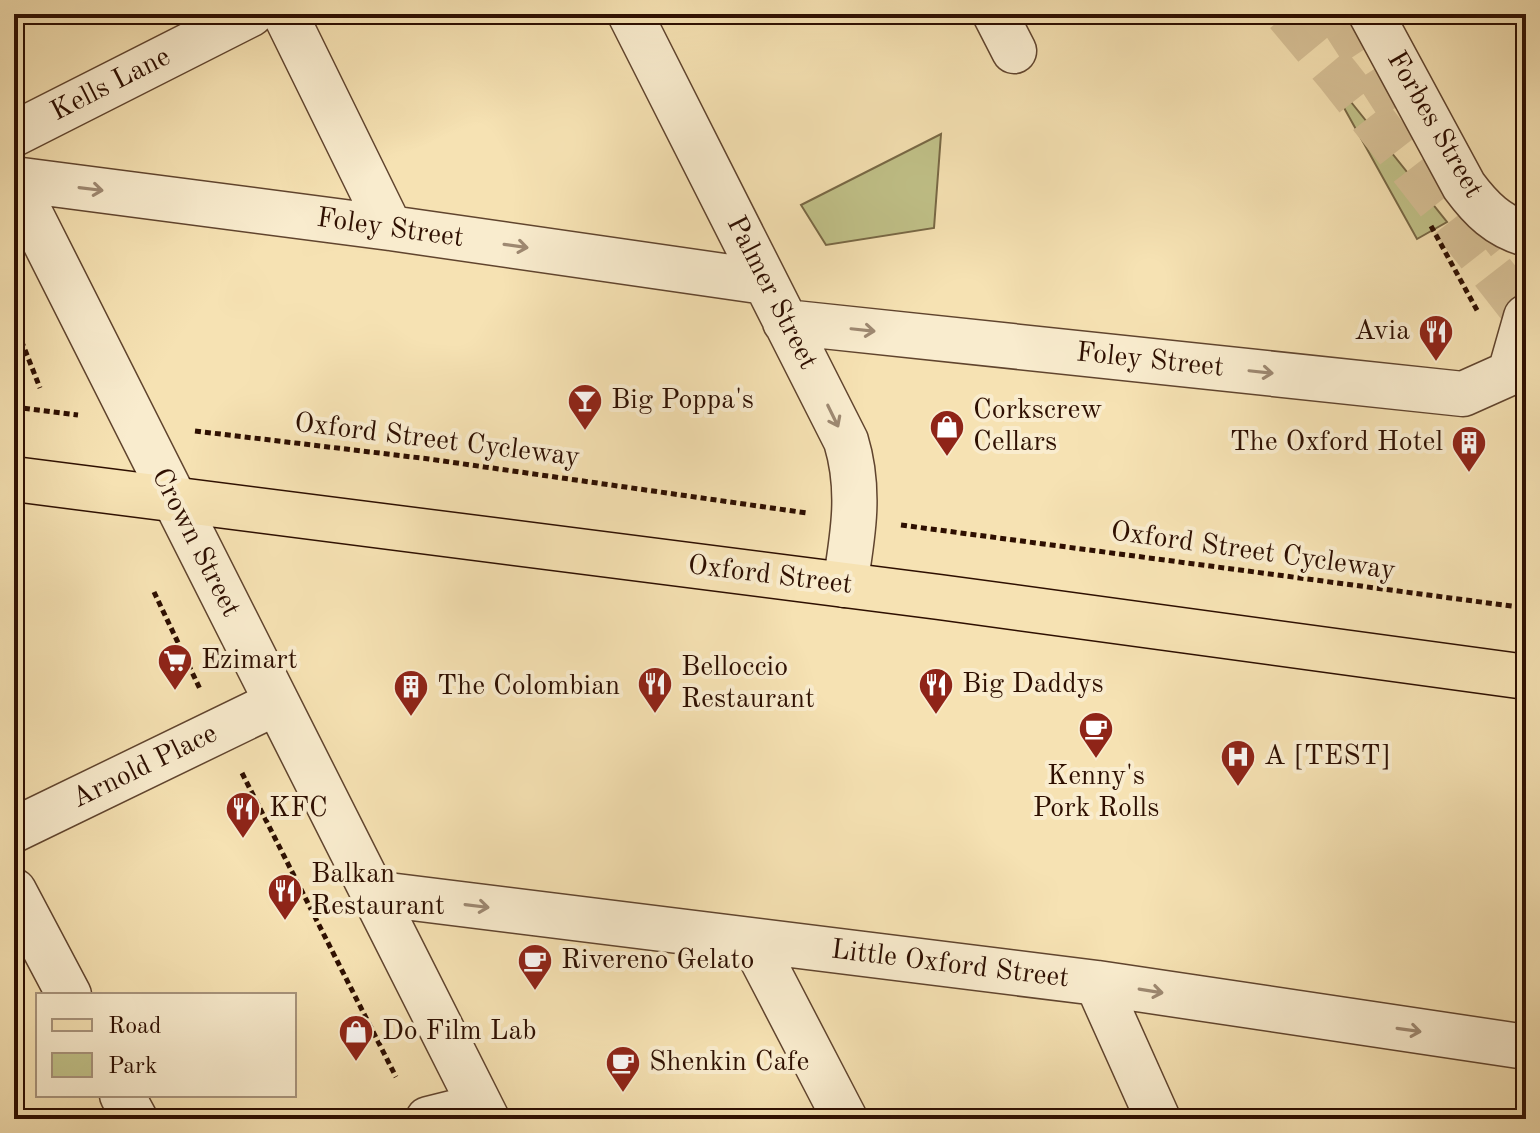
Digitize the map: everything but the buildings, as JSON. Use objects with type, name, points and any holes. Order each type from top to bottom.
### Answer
[{"type":"main road","name":"Oxford Street","points":[[14,479],[845,585],[1526,677]]},
{"type":"street","name":"Kells Lane","points":[[14,134],[251,14]]},
{"type":"street","points":[[285,14],[390,228]]},
{"type":"street","name":"Palmer Street","points":[[630,14],[846,441],[853,466],[855,519],[845,585]]},
{"type":"street","name":"Forbes Street","points":[[1378,26],[1464,186],[1479,206],[1496,220],[1526,234]]},
{"type":"street","name":"Foley Street","points":[[14,180],[390,228],[765,282]]},
{"type":"street","name":"Crown Street","points":[[14,180],[483,1113]]},
{"type":"street","points":[[1510,373],[1526,317]]},
{"type":"street","name":"Foley Street","points":[[785,322],[1463,394],[1510,373]]},
{"type":"street","name":"Arnold Place","points":[[14,830],[276,703]]},
{"type":"street","points":[[14,891],[68,993]]},
{"type":"street","name":"Little Oxford Street","points":[[372,893],[1097,983],[1526,1047]]},
{"type":"street","points":[[753,942],[845,1119]]},
{"type":"street","points":[[1097,983],[1158,1119]]},
{"type":"street","points":[[123,1097],[135,1119]]},
{"type":"street","points":[[428,1119],[483,1113]]},
{"type":"path","points":[[1427,219],[1510,373]]},
{"type":"path","points":[[14,322],[40,388]]},
{"type":"path","name":"Oxford Street Cycleway","points":[[135,423],[458,462],[735,503]]},
{"type":"path","name":"Oxford Street Cycleway","points":[[974,535],[1526,608]]},
{"type":"path","points":[[154,592],[396,1077]]},
{"type":"green space","points":[[1351,102],[1447,222],[1417,239],[1343,106]]},
{"type":"green space","points":[[941,134],[934,228],[826,245],[801,205]]},
{"type":"tunnel","points":[[1287,14],[1526,315]]},
{"type":"tunnel","points":[[1338,14],[1413,130]]},
{"type":"tunnel","points":[[1481,208],[1526,265]]},
{"type":"place","name":"Avia","points":[[1436,363]]},
{"type":"place","name":"Big Poppa's","points":[[585,432]]},
{"type":"place","name":"Corkscrew Cellars","points":[[947,458]]},
{"type":"place","name":"The Oxford Hotel","points":[[1469,474]]},
{"type":"place","name":"Ezimart","points":[[175,692]]},
{"type":"place","name":"Belloccio Restaurant","points":[[655,715]]},
{"type":"place","name":"Big Daddys","points":[[936,716]]},
{"type":"place","name":"The Colombian","points":[[411,718]]},
{"type":"place","name":"Kenny's Pork Rolls","points":[[1096,760]]},
{"type":"place","name":"A [TEST]","points":[[1238,788]]},
{"type":"place","name":"KFC","points":[[243,840]]},
{"type":"place","name":"Balkan Restaurant","points":[[285,922]]},
{"type":"place","name":"Rivereno Gelato","points":[[535,992]]},
{"type":"place","name":"Do Film Lab","points":[[356,1063]]},
{"type":"place","name":"Shenkin Cafe","points":[[623,1094]]}]
